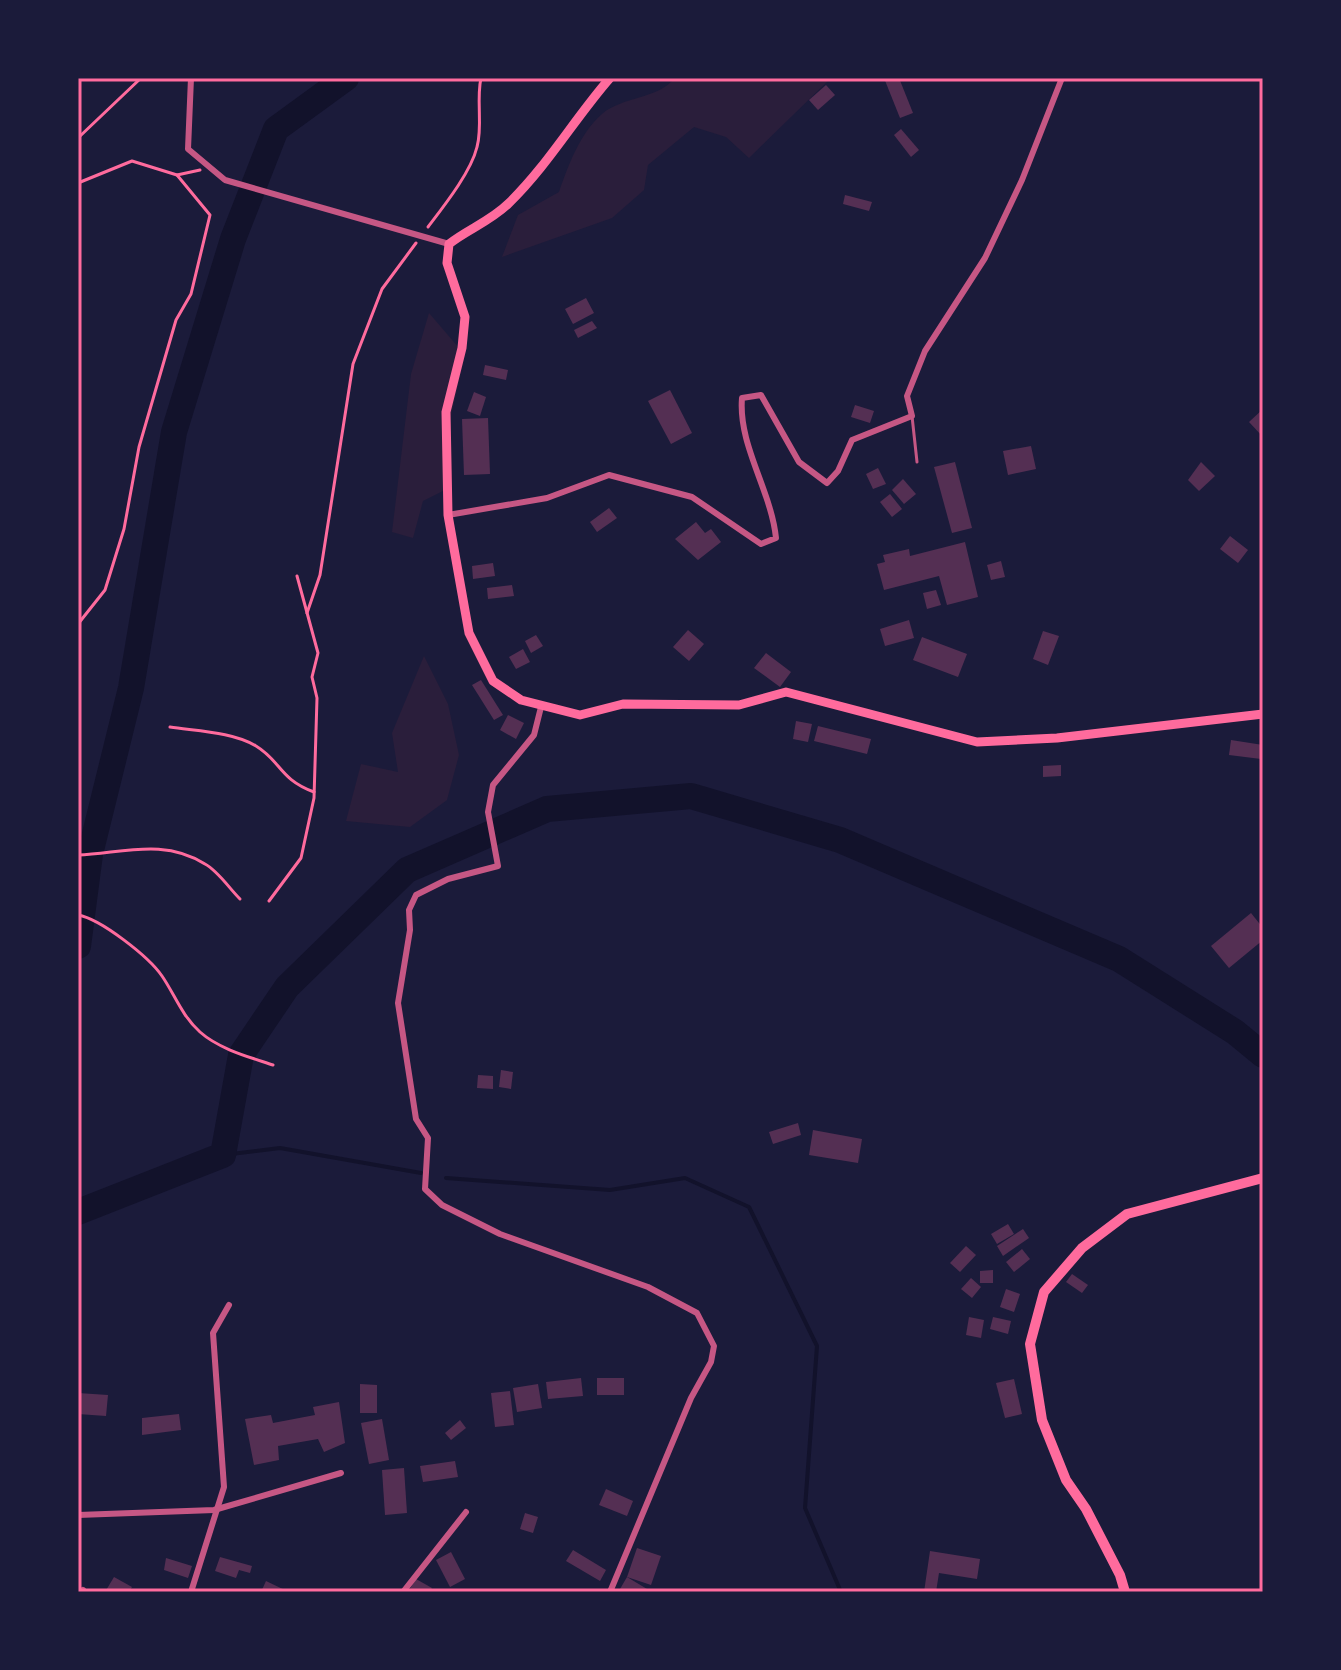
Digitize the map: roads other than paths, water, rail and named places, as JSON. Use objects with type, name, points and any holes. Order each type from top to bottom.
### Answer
[{"type":"highway","points":[[1125,1592],[1120,1575],[1066,1480],[1042,1420],[1030,1344],[1044,1292],[1082,1248],[1127,1214],[1263,1178]]},
{"type":"main road","points":[[610,78],[554,153],[508,204],[472,232],[449,244],[447,263],[465,317],[462,348],[446,412],[448,515],[469,633],[493,681],[521,700],[580,715],[623,704],[739,705],[786,692],[977,742],[1057,738],[1263,714]]},
{"type":"street","points":[[191,78],[188,149],[225,180],[449,244]]},
{"type":"street","points":[[448,515],[547,498],[609,475],[692,497],[761,544],[776,538],[773,514],[740,418],[742,398],[761,395],[799,462],[827,483],[838,471],[852,440],[912,416],[907,396],[925,351],[985,258],[1022,180],[1062,78]]},
{"type":"street","points":[[541,707],[534,735],[493,785],[488,812],[498,866],[448,879],[416,895],[409,910],[410,930],[398,1003],[416,1119],[428,1138],[425,1189],[442,1205],[500,1234],[648,1287],[697,1313],[714,1346],[711,1362],[691,1398],[610,1592]]},
{"type":"street","points":[[191,1592],[214,1510],[224,1487],[213,1333],[229,1305]]},
{"type":"street","points":[[78,1515],[214,1510],[341,1473]]},
{"type":"street","points":[[403,1592],[466,1512]]},
{"type":"lane","points":[[912,416],[917,462]]},
{"type":"waterway","points":[[78,946],[90,854],[131,688],[174,432],[233,239],[276,129],[346,78]]},
{"type":"waterway","points":[[78,1212],[223,1155],[241,1055],[287,987],[407,870],[547,809],[691,796],[840,840],[1119,959],[1235,1032],[1263,1055]]},
{"type":"waterway","points":[[223,1155],[280,1148],[421,1173]]},
{"type":"waterway","points":[[446,1178],[610,1190],[685,1178],[749,1207],[817,1346],[805,1508],[841,1592]]}]
